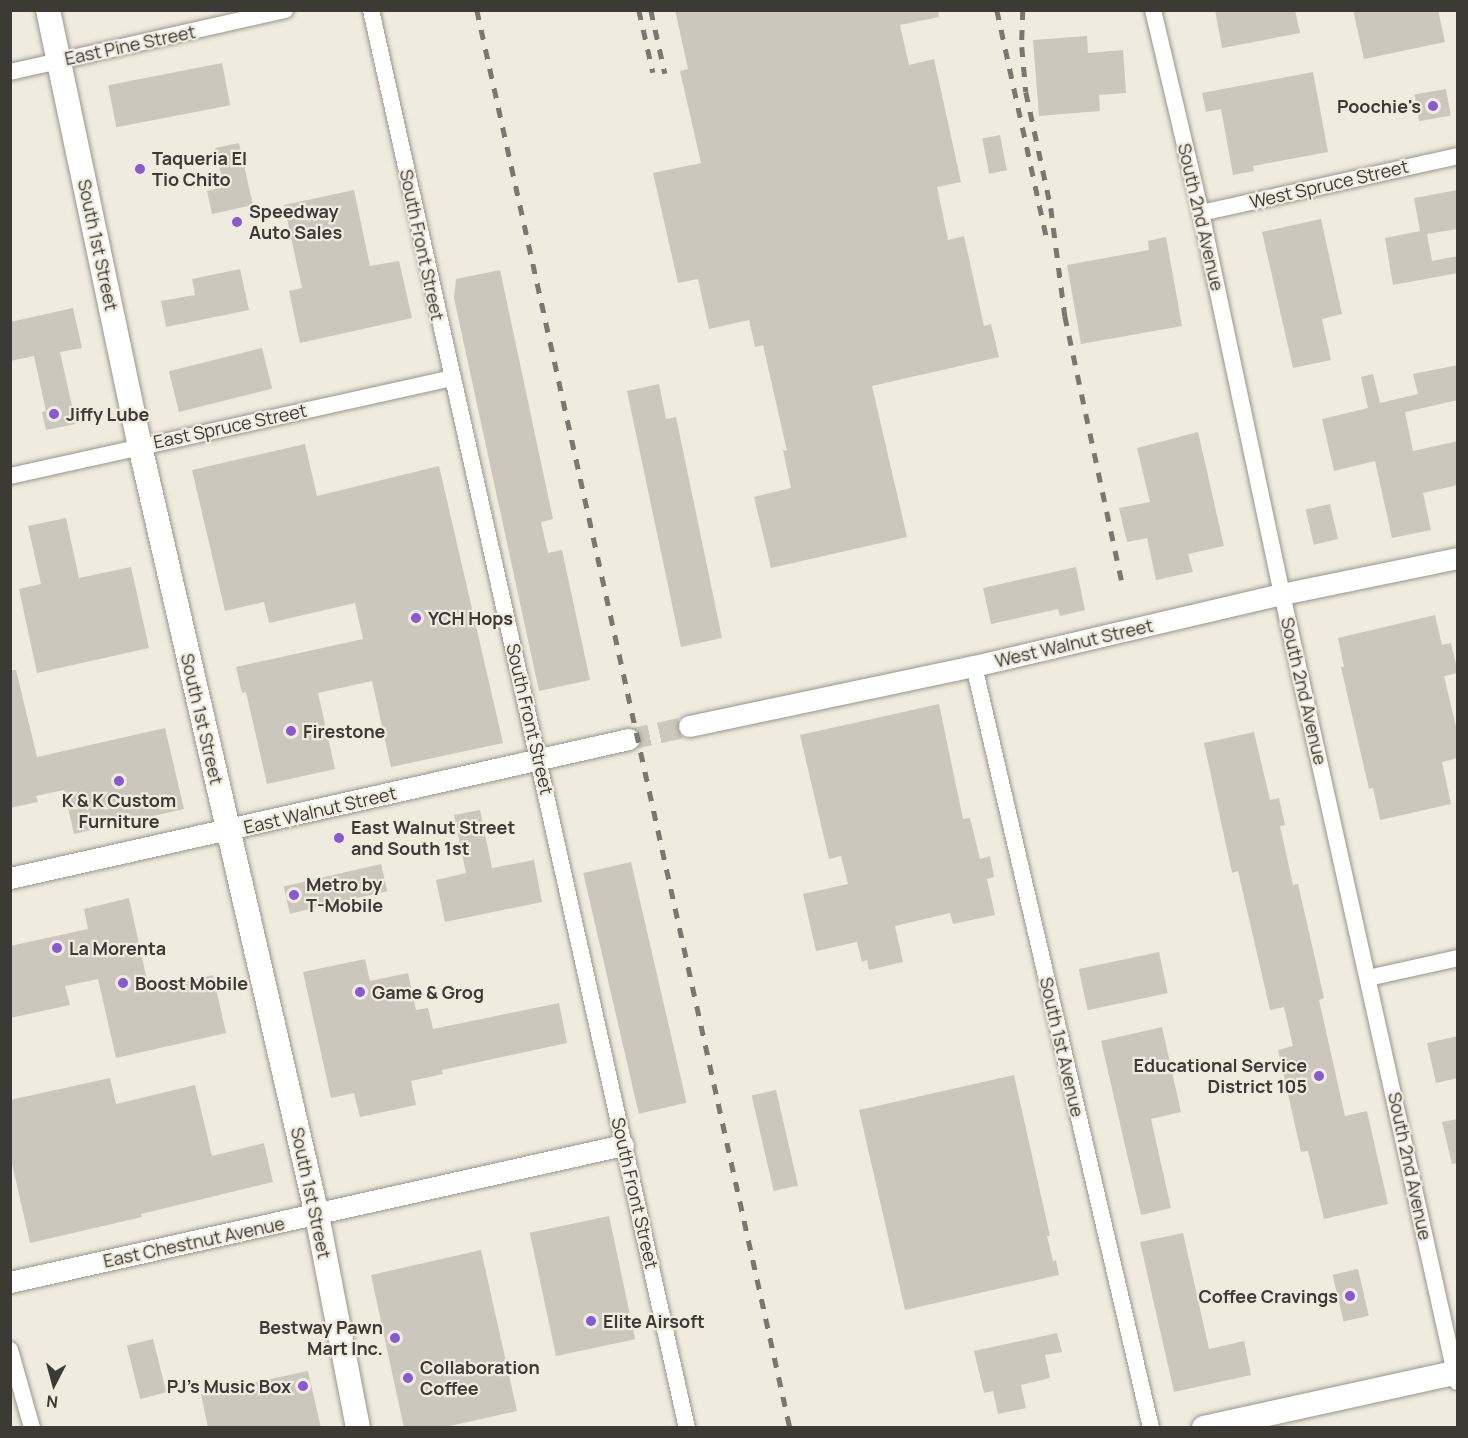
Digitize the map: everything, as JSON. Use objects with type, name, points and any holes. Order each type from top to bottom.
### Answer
[{"type":"main road","name":"South 1st Street","points":[[48,10],[140,446],[317,1215],[358,1428]]},
{"type":"main road","points":[[1204,1428],[1457,1376]]},
{"type":"street","name":"East Pine Street","points":[[10,72],[285,10]]},
{"type":"street","name":"South Front Street","points":[[371,10],[451,378],[540,760],[687,1428]]},
{"type":"street","name":"South 2nd Avenue","points":[[1153,10],[1201,213],[1282,594],[1457,1376]]},
{"type":"street","name":"West Spruce Street","points":[[1201,213],[1458,156]]},
{"type":"street","name":"East Spruce Street","points":[[10,476],[451,378]]},
{"type":"street","name":"West Walnut Street","points":[[689,726],[974,666],[1282,594],[1458,558]]},
{"type":"street","name":"South 1st Avenue","points":[[974,666],[1150,1428]]},
{"type":"street","name":"East Walnut Street","points":[[10,879],[629,739]]},
{"type":"street","points":[[1368,978],[1458,958]]},
{"type":"street","name":"East Chestnut Avenue","points":[[10,1282],[624,1145]]},
{"type":"street","points":[[10,1350],[32,1428]]},
{"type":"building","points":[[675,10],[938,10],[939,17],[900,25],[909,65],[934,59],[961,182],[937,187],[948,240],[964,236],[984,326],[991,324],[999,357],[872,386],[907,537],[771,568],[754,497],[791,488],[783,450],[787,451],[763,345],[755,347],[749,320],[709,329],[698,279],[678,283],[653,173],[701,163],[680,71],[688,69]]},
{"type":"building","points":[[1215,10],[1295,10],[1300,33],[1222,48]]},
{"type":"building","points":[[1353,10],[1438,10],[1445,42],[1364,59]]},
{"type":"building","points":[[1087,36],[1088,53],[1123,50],[1126,93],[1099,95],[1100,111],[1039,116],[1033,40]]},
{"type":"building","points":[[222,63],[230,105],[116,127],[108,85]]},
{"type":"building","points":[[1313,72],[1328,152],[1253,166],[1254,171],[1233,175],[1221,109],[1206,112],[1202,93]]},
{"type":"building","name":"Poochie's","points":[[1446,89],[1451,116],[1419,121],[1414,95]]},
{"type":"building","points":[[1000,135],[1007,170],[989,174],[982,138]]},
{"type":"building","points":[[239,143],[253,205],[212,214],[207,191],[224,187],[215,148]]},
{"type":"building","points":[[354,190],[370,266],[399,261],[412,318],[300,343],[289,291],[302,288],[284,205]]},
{"type":"building","points":[[1458,190],[1458,229],[1427,234],[1432,261],[1458,256],[1458,273],[1393,285],[1385,238],[1420,231],[1414,198]]},
{"type":"building","points":[[1321,219],[1342,314],[1322,319],[1331,360],[1293,368],[1262,232]]},
{"type":"building","points":[[1166,237],[1182,326],[1081,344],[1067,265],[1149,250],[1148,241]]},
{"type":"building","points":[[240,269],[249,310],[166,327],[161,301],[195,295],[192,279]]},
{"type":"building","points":[[500,270],[553,519],[541,522],[548,553],[562,550],[590,680],[539,691],[454,298],[456,279]]},
{"type":"building","points":[[73,308],[82,348],[60,352],[76,424],[46,430],[42,412],[46,411],[34,356],[10,361],[10,322]]},
{"type":"building","points":[[262,348],[272,389],[179,412],[169,371]]},
{"type":"building","points":[[1458,365],[1458,400],[1405,412],[1413,451],[1458,441],[1458,485],[1423,493],[1431,530],[1392,538],[1375,461],[1334,471],[1322,419],[1368,408],[1361,377],[1373,374],[1380,403],[1418,394],[1413,374]]},
{"type":"building","points":[[659,384],[666,419],[676,417],[722,638],[681,647],[627,391]]},
{"type":"building","points":[[1198,432],[1224,546],[1188,554],[1193,572],[1156,580],[1147,538],[1127,542],[1119,508],[1150,502],[1137,448]]},
{"type":"building","points":[[305,444],[317,496],[439,466],[503,743],[391,767],[372,681],[318,693],[335,769],[267,784],[246,692],[242,693],[236,667],[363,639],[355,603],[269,623],[264,602],[225,611],[192,470]]},
{"type":"building","points":[[1330,504],[1338,539],[1314,545],[1306,510]]},
{"type":"building","points":[[66,518],[79,578],[131,567],[149,648],[37,673],[19,589],[41,584],[28,526]]},
{"type":"building","points":[[1076,567],[1085,610],[1060,616],[1058,609],[991,624],[983,588]]},
{"type":"building","points":[[1435,615],[1442,645],[1451,643],[1458,673],[1444,676],[1458,735],[1458,758],[1442,762],[1451,804],[1380,820],[1373,788],[1369,789],[1341,667],[1344,667],[1338,638]]},
{"type":"building","name":"K & K Custom Furniture","points":[[10,670],[16,670],[37,757],[165,728],[184,809],[74,834],[64,790],[36,796],[38,802],[10,808]]},
{"type":"building","points":[[939,704],[963,819],[970,818],[980,859],[990,856],[994,877],[987,879],[995,915],[953,924],[950,913],[895,926],[903,962],[869,970],[867,960],[862,962],[857,942],[816,951],[803,894],[848,884],[841,856],[829,859],[800,735]]},
{"type":"building","points":[[1254,732],[1270,800],[1279,798],[1285,825],[1280,826],[1293,885],[1298,884],[1324,998],[1319,1000],[1345,1116],[1367,1111],[1388,1204],[1324,1219],[1308,1151],[1301,1152],[1278,1050],[1293,1046],[1284,1007],[1270,1010],[1238,871],[1232,873],[1204,743]]},
{"type":"building","points":[[480,810],[492,868],[534,860],[542,902],[445,922],[436,880],[466,873],[454,815]]},
{"type":"building","points":[[631,862],[687,1103],[639,1114],[583,873]]},
{"type":"building","points":[[381,864],[387,891],[290,914],[284,886]]},
{"type":"building","points":[[129,898],[149,989],[213,975],[226,1033],[116,1058],[98,979],[65,986],[70,1005],[10,1018],[10,946],[88,929],[84,909]]},
{"type":"building","points":[[1159,952],[1168,993],[1088,1010],[1079,969]]},
{"type":"building","points":[[365,959],[370,981],[408,973],[416,1010],[428,1008],[433,1029],[559,1003],[567,1043],[442,1070],[443,1074],[411,1081],[416,1105],[360,1117],[354,1093],[331,1098],[303,972]]},
{"type":"building","points":[[1162,1027],[1181,1112],[1151,1119],[1171,1208],[1141,1215],[1101,1041]]},
{"type":"building","points":[[1458,1036],[1458,1078],[1436,1083],[1427,1043]]},
{"type":"building","points":[[1014,1075],[1050,1236],[1047,1236],[1059,1275],[905,1310],[859,1110]]},
{"type":"building","points":[[110,1078],[116,1104],[195,1085],[212,1156],[264,1143],[273,1182],[141,1214],[142,1217],[30,1243],[10,1155],[10,1100]]},
{"type":"building","points":[[776,1090],[798,1185],[774,1191],[752,1096]]},
{"type":"building","points":[[1458,1119],[1458,1163],[1452,1164],[1442,1122]]},
{"type":"building","points":[[609,1216],[635,1339],[556,1356],[530,1233]]},
{"type":"building","points":[[1183,1233],[1209,1349],[1244,1341],[1251,1375],[1174,1392],[1140,1242]]},
{"type":"building","points":[[481,1250],[517,1411],[441,1428],[404,1428],[371,1275]]},
{"type":"building","points":[[1358,1269],[1369,1316],[1343,1322],[1333,1275]]},
{"type":"building","points":[[1057,1333],[1062,1352],[1045,1355],[1050,1378],[1021,1385],[1026,1408],[998,1414],[993,1391],[984,1393],[974,1351]]},
{"type":"building","points":[[153,1339],[166,1392],[140,1399],[127,1346]]},
{"type":"building","points":[[308,1371],[321,1428],[208,1428],[201,1394]]},
{"type":"tunnel","points":[[629,739],[689,726]]},
{"type":"railway","points":[[477,10],[790,1428]]},
{"type":"railway","points":[[639,10],[653,72]]},
{"type":"railway","points":[[651,10],[665,73]]},
{"type":"railway","points":[[997,10],[1047,239]]},
{"type":"railway","points":[[1023,10],[1022,47],[1026,92],[1051,208],[1065,316],[1123,586]]},
{"type":"place","name":"Poochie's","points":[[1433,106]]},
{"type":"place","name":"Taqueria El Tio Chito","points":[[140,169]]},
{"type":"place","name":"Speedway Auto Sales","points":[[237,222]]},
{"type":"place","name":"Jiffy Lube","points":[[54,414]]},
{"type":"place","name":"YCH Hops","points":[[416,618]]},
{"type":"place","name":"Firestone","points":[[291,731]]},
{"type":"place","name":"K & K Custom Furniture","points":[[119,781]]},
{"type":"place","name":"East Walnut Street and South 1st","points":[[339,838]]},
{"type":"place","name":"Metro by T-Mobile","points":[[294,895]]},
{"type":"place","name":"La Morenta","points":[[57,948]]},
{"type":"place","name":"Boost Mobile","points":[[123,983]]},
{"type":"place","name":"Game & Grog","points":[[360,992]]},
{"type":"place","name":"Educational Service District 105","points":[[1319,1076]]},
{"type":"place","name":"Coffee Cravings","points":[[1350,1296]]},
{"type":"place","name":"Elite Airsoft","points":[[591,1321]]},
{"type":"place","name":"Bestway Pawn Mart Inc.","points":[[395,1338]]},
{"type":"place","name":"Collaboration Coffee","points":[[408,1378]]},
{"type":"place","name":"PJ's Music Box","points":[[303,1386]]}]
